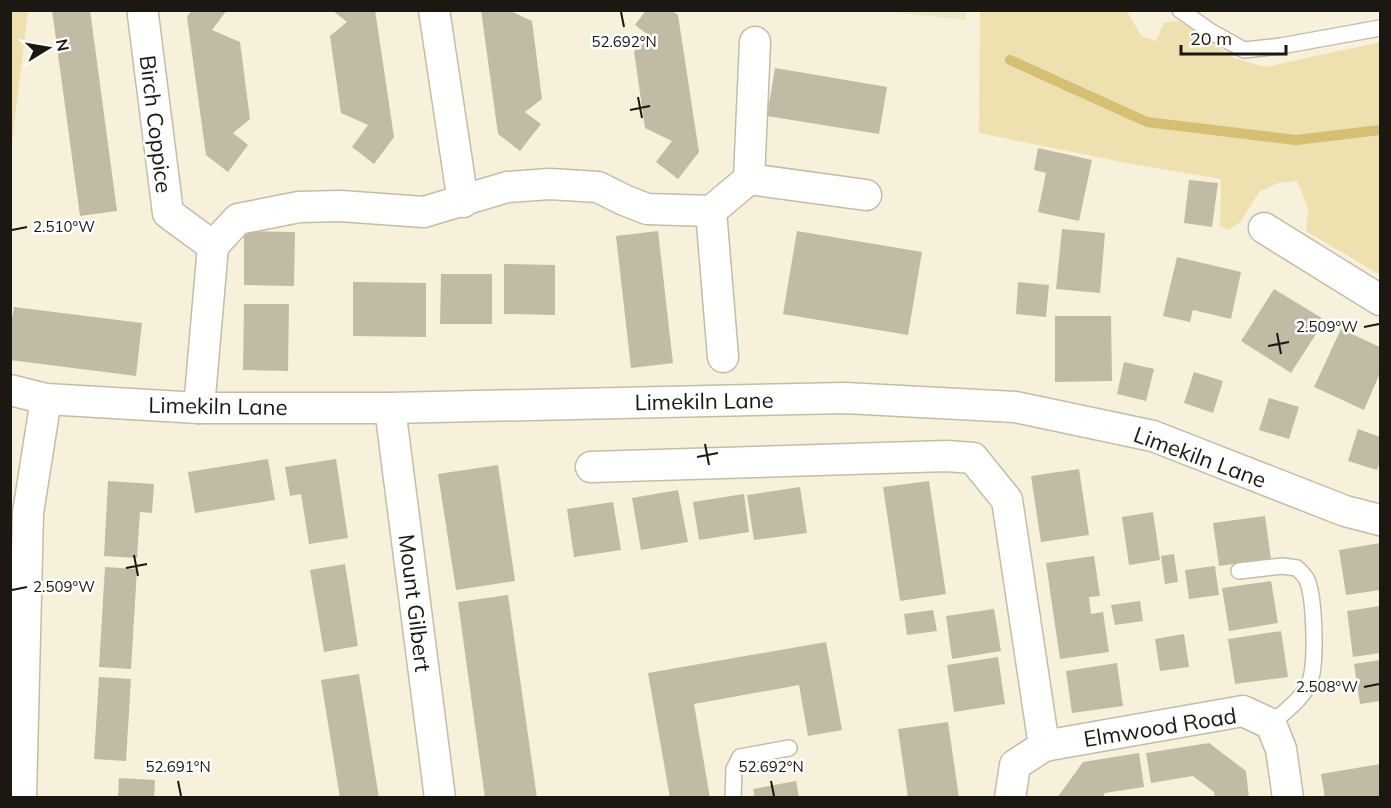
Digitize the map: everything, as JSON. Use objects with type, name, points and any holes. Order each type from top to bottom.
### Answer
[{"type":"street","points":[[434,10],[463,202]]},
{"type":"street","name":"Birch Coppice","points":[[143,15],[168,213],[213,246]]},
{"type":"street","points":[[199,408],[213,246],[238,219],[299,207],[340,206],[424,212],[507,188],[550,184],[598,187],[624,201],[647,209],[711,211],[749,179],[755,42]]},
{"type":"street","points":[[749,179],[866,195]]},
{"type":"street","points":[[711,211],[723,357]]},
{"type":"street","points":[[1264,228],[1380,300]]},
{"type":"street","name":"Limekiln Lane","points":[[10,390],[46,399],[199,408],[390,408],[845,398],[1015,407],[1153,436],[1345,511],[1380,520]]},
{"type":"street","points":[[21,798],[28,513],[46,399]]},
{"type":"street","name":"Mount Gilbert","points":[[390,408],[440,798]]},
{"type":"street","points":[[591,467],[946,456],[973,458],[1007,500],[1044,746]]},
{"type":"street","name":"Elmwood Road","points":[[1010,798],[1015,765],[1044,746],[1243,711],[1271,724],[1281,749],[1288,798]]},
{"type":"lane","points":[[1180,10],[1210,31],[1244,50],[1281,46],[1380,28]]},
{"type":"lane","points":[[1239,572],[1282,566],[1297,568],[1307,579],[1314,621],[1315,659],[1310,682],[1302,696],[1271,724]]},
{"type":"lane","points":[[733,798],[734,769],[740,757],[789,748]]},
{"type":"shaded area","points":[[10,11],[28,11],[11,151]]},
{"type":"shaded area","points":[[883,11],[966,11],[966,20]]},
{"type":"shaded area","points":[[980,11],[1127,11],[1141,36],[1156,41],[1164,23],[1179,21],[1199,32],[1231,57],[1266,67],[1380,42],[1380,275],[1306,231],[1308,209],[1297,181],[1278,183],[1259,192],[1240,222],[1229,230],[1220,226],[1221,179],[1132,164],[979,133]]},
{"type":"building","points":[[52,10],[90,10],[117,211],[80,216]]},
{"type":"building","points":[[192,10],[227,10],[212,30],[240,42],[250,119],[233,133],[248,145],[228,172],[206,155],[187,17]]},
{"type":"building","points":[[332,10],[375,10],[394,137],[374,164],[352,147],[368,125],[341,113],[330,36],[347,22]]},
{"type":"building","points":[[481,10],[508,10],[532,21],[542,99],[525,112],[541,124],[520,151],[498,134]]},
{"type":"building","points":[[646,10],[671,10],[678,15],[699,152],[678,179],[656,162],[672,141],[645,128],[634,51],[651,37],[635,25]]},
{"type":"building","points":[[775,68],[887,87],[879,134],[767,116]]},
{"type":"building","points":[[1038,148],[1092,160],[1079,221],[1038,212],[1046,173],[1034,170]]},
{"type":"building","points":[[1189,180],[1218,183],[1212,227],[1184,223]]},
{"type":"building","points":[[1062,229],[1105,233],[1100,293],[1056,289]]},
{"type":"building","points":[[244,231],[295,232],[294,286],[244,285]]},
{"type":"building","points":[[658,231],[673,363],[631,368],[616,236]]},
{"type":"building","points":[[797,231],[922,252],[908,335],[783,314]]},
{"type":"building","points":[[1177,257],[1241,272],[1231,319],[1193,310],[1190,322],[1163,316]]},
{"type":"building","points":[[504,264],[555,265],[555,315],[504,314]]},
{"type":"building","points":[[441,274],[492,274],[492,324],[440,324]]},
{"type":"building","points":[[353,282],[426,283],[426,337],[353,336]]},
{"type":"building","points":[[1018,282],[1049,285],[1046,317],[1016,314]]},
{"type":"building","points":[[1274,289],[1325,320],[1291,373],[1241,341]]},
{"type":"building","points":[[244,304],[289,304],[288,371],[243,370]]},
{"type":"building","points":[[14,307],[142,323],[136,376],[10,360],[10,331]]},
{"type":"building","points":[[1055,316],[1111,316],[1112,381],[1055,382]]},
{"type":"building","points":[[1341,329],[1380,347],[1380,373],[1364,410],[1314,387]]},
{"type":"building","points":[[1124,362],[1154,369],[1146,401],[1117,394]]},
{"type":"building","points":[[1194,372],[1223,381],[1213,413],[1184,403]]},
{"type":"building","points":[[1269,398],[1299,407],[1289,439],[1259,430]]},
{"type":"building","points":[[1358,429],[1380,437],[1380,461],[1377,470],[1348,461]]},
{"type":"building","points":[[268,459],[275,500],[195,513],[188,472]]},
{"type":"building","points":[[336,459],[348,538],[309,544],[301,494],[290,496],[285,467]]},
{"type":"building","points":[[498,465],[515,581],[456,590],[438,474]]},
{"type":"building","points":[[1079,469],[1089,535],[1041,542],[1031,476]]},
{"type":"building","points":[[108,481],[154,484],[152,513],[140,512],[137,558],[104,556]]},
{"type":"building","points":[[929,481],[946,594],[900,601],[883,487]]},
{"type":"building","points":[[800,487],[807,533],[754,540],[747,495]]},
{"type":"building","points":[[678,490],[688,542],[641,550],[632,498]]},
{"type":"building","points":[[744,494],[749,532],[699,540],[693,502]]},
{"type":"building","points":[[613,502],[621,550],[574,557],[567,509]]},
{"type":"building","points":[[1153,512],[1160,560],[1129,565],[1122,517]]},
{"type":"building","points":[[1265,516],[1271,559],[1219,566],[1213,523]]},
{"type":"building","points":[[1380,543],[1380,590],[1346,595],[1339,550]]},
{"type":"building","points":[[1174,554],[1178,582],[1165,584],[1161,556]]},
{"type":"building","points":[[1094,556],[1100,596],[1089,597],[1091,614],[1103,612],[1109,652],[1060,659],[1046,563]]},
{"type":"building","points":[[345,564],[358,646],[324,652],[310,570]]},
{"type":"building","points":[[1215,566],[1219,595],[1189,599],[1185,570]]},
{"type":"building","points":[[105,567],[137,569],[131,669],[99,667]]},
{"type":"building","points":[[1271,581],[1278,623],[1229,631],[1222,588]]},
{"type":"building","points":[[508,595],[537,798],[485,798],[458,602]]},
{"type":"building","points":[[1140,601],[1143,621],[1115,625],[1111,605]]},
{"type":"building","points":[[1380,606],[1380,653],[1353,657],[1347,611]]},
{"type":"building","points":[[994,609],[1001,651],[952,659],[946,616]]},
{"type":"building","points":[[933,610],[937,631],[907,635],[904,614]]},
{"type":"building","points":[[1281,631],[1288,677],[1235,684],[1228,639]]},
{"type":"building","points":[[1184,634],[1189,667],[1160,671],[1155,639]]},
{"type":"building","points":[[826,642],[842,730],[808,736],[799,685],[694,704],[710,798],[670,798],[648,673]]},
{"type":"building","points":[[998,657],[1005,704],[954,712],[947,665]]},
{"type":"building","points":[[1380,660],[1380,701],[1360,704],[1354,664]]},
{"type":"building","points":[[1117,663],[1123,706],[1072,713],[1066,671]]},
{"type":"building","points":[[359,674],[379,798],[340,798],[321,680]]},
{"type":"building","points":[[99,677],[131,679],[126,761],[94,759]]},
{"type":"building","points":[[948,722],[959,798],[908,798],[898,729]]},
{"type":"building","points":[[1209,743],[1246,771],[1249,798],[1215,798],[1214,792],[1193,776],[1151,783],[1146,753]]},
{"type":"building","points":[[1139,753],[1144,787],[1105,793],[1102,798],[1057,798],[1083,762]]},
{"type":"building","points":[[1380,764],[1380,798],[1325,798],[1321,774]]},
{"type":"building","points":[[119,778],[155,780],[154,798],[118,798]]},
{"type":"building","points":[[796,781],[799,798],[755,798],[753,789]]},
{"type":"waterway","points":[[1010,60],[1147,122],[1296,140],[1380,130]]}]
